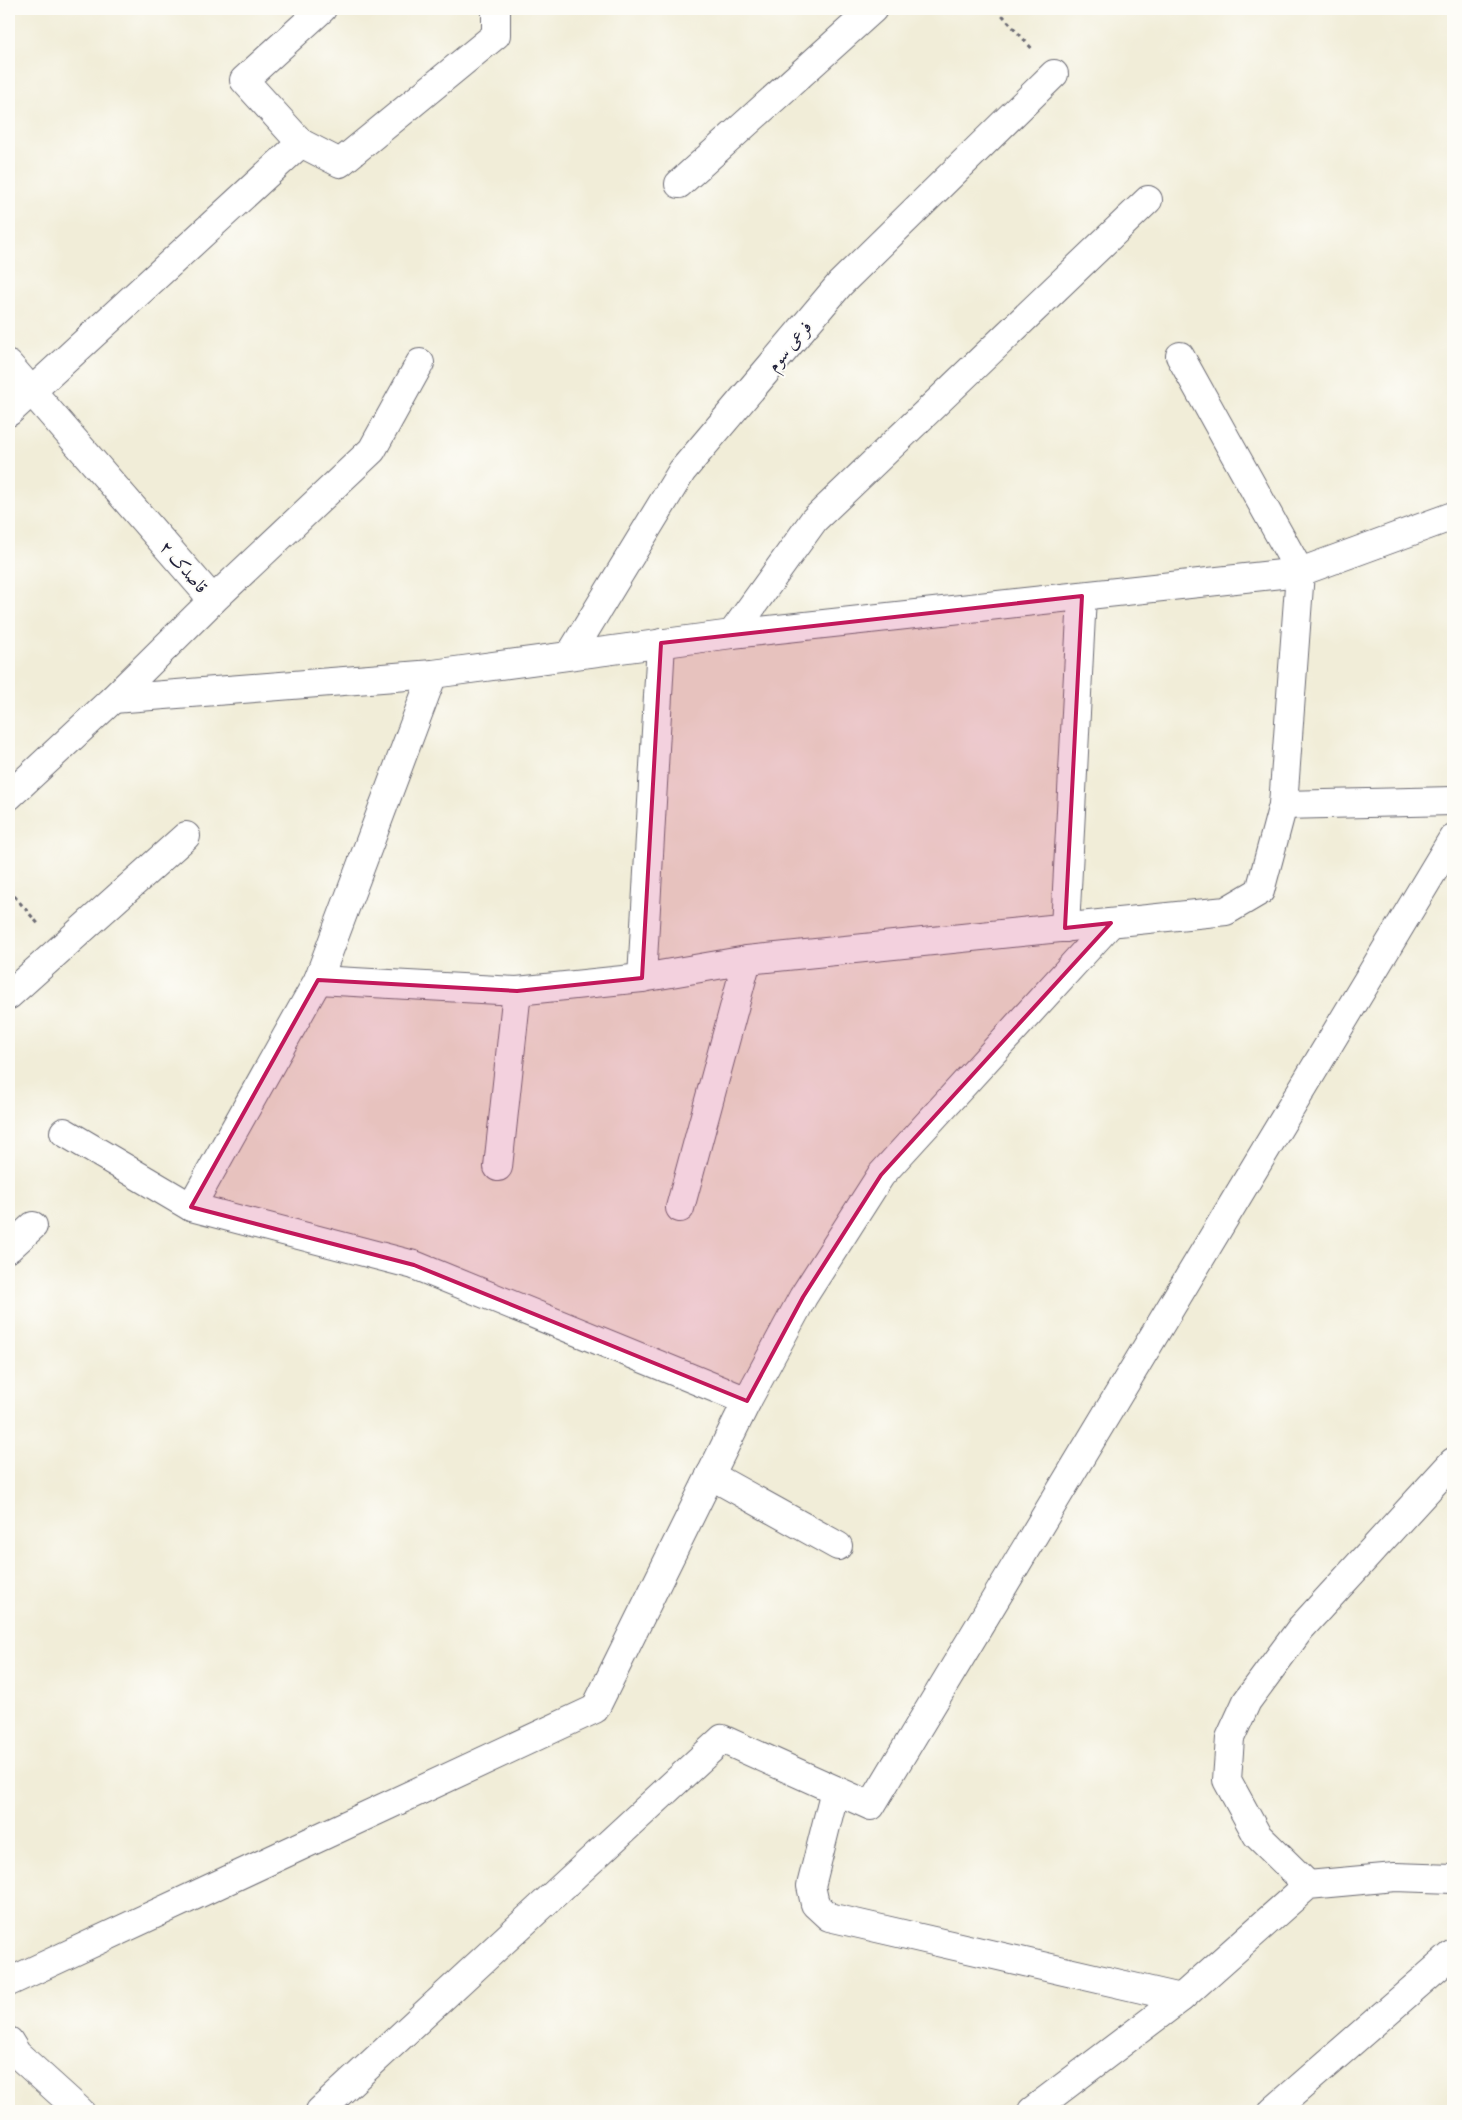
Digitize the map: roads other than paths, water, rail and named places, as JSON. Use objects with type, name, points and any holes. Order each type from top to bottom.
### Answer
[{"type":"street","points":[[322,9],[244,80],[301,143],[340,163],[496,35],[496,9]]},
{"type":"street","points":[[679,184],[873,9]]},
{"type":"street","name":"فرعی سوم","points":[[570,655],[682,471],[840,284],[1054,74]]},
{"type":"street","points":[[9,412],[301,143]]},
{"type":"street","points":[[732,634],[814,520],[1148,200]]},
{"type":"street","points":[[318,980],[517,992],[642,978],[747,960],[1226,911],[1260,891],[1283,805],[1300,572],[1180,356]]},
{"type":"street","points":[[213,600],[372,450],[420,363]]},
{"type":"street","name":"قاصدک ۲","points":[[9,364],[213,600],[113,699],[9,796]]},
{"type":"street","points":[[113,699],[432,674],[732,634],[1300,572],[1453,516]]},
{"type":"street","points":[[1065,928],[1082,596]]},
{"type":"street","points":[[642,978],[661,643]]},
{"type":"street","points":[[190,1208],[318,980],[432,674]]},
{"type":"street","points":[[1283,805],[1453,801]]},
{"type":"street","points":[[9,995],[186,836]]},
{"type":"street","points":[[320,2111],[722,1739],[871,1806],[1453,838]]},
{"type":"street","points":[[9,1982],[595,1709],[747,1401],[803,1297],[881,1174],[1111,923]]},
{"type":"street","points":[[680,1208],[747,960]]},
{"type":"street","points":[[498,1168],[517,992]]},
{"type":"street","points":[[64,1132],[190,1208],[414,1265],[747,1401]]},
{"type":"street","points":[[9,1248],[32,1226]]},
{"type":"street","points":[[1308,1884],[1257,1835],[1227,1780],[1230,1738],[1247,1701],[1301,1628],[1453,1462]]},
{"type":"street","points":[[710,1475],[838,1546]]},
{"type":"street","points":[[835,1790],[811,1886],[815,1904],[829,1917],[1181,1998]]},
{"type":"street","points":[[1032,2111],[1181,1998],[1308,1884],[1395,1877],[1453,1880]]},
{"type":"street","points":[[1272,2111],[1453,1954]]},
{"type":"street","points":[[9,2041],[17,2054],[80,2111]]}]
